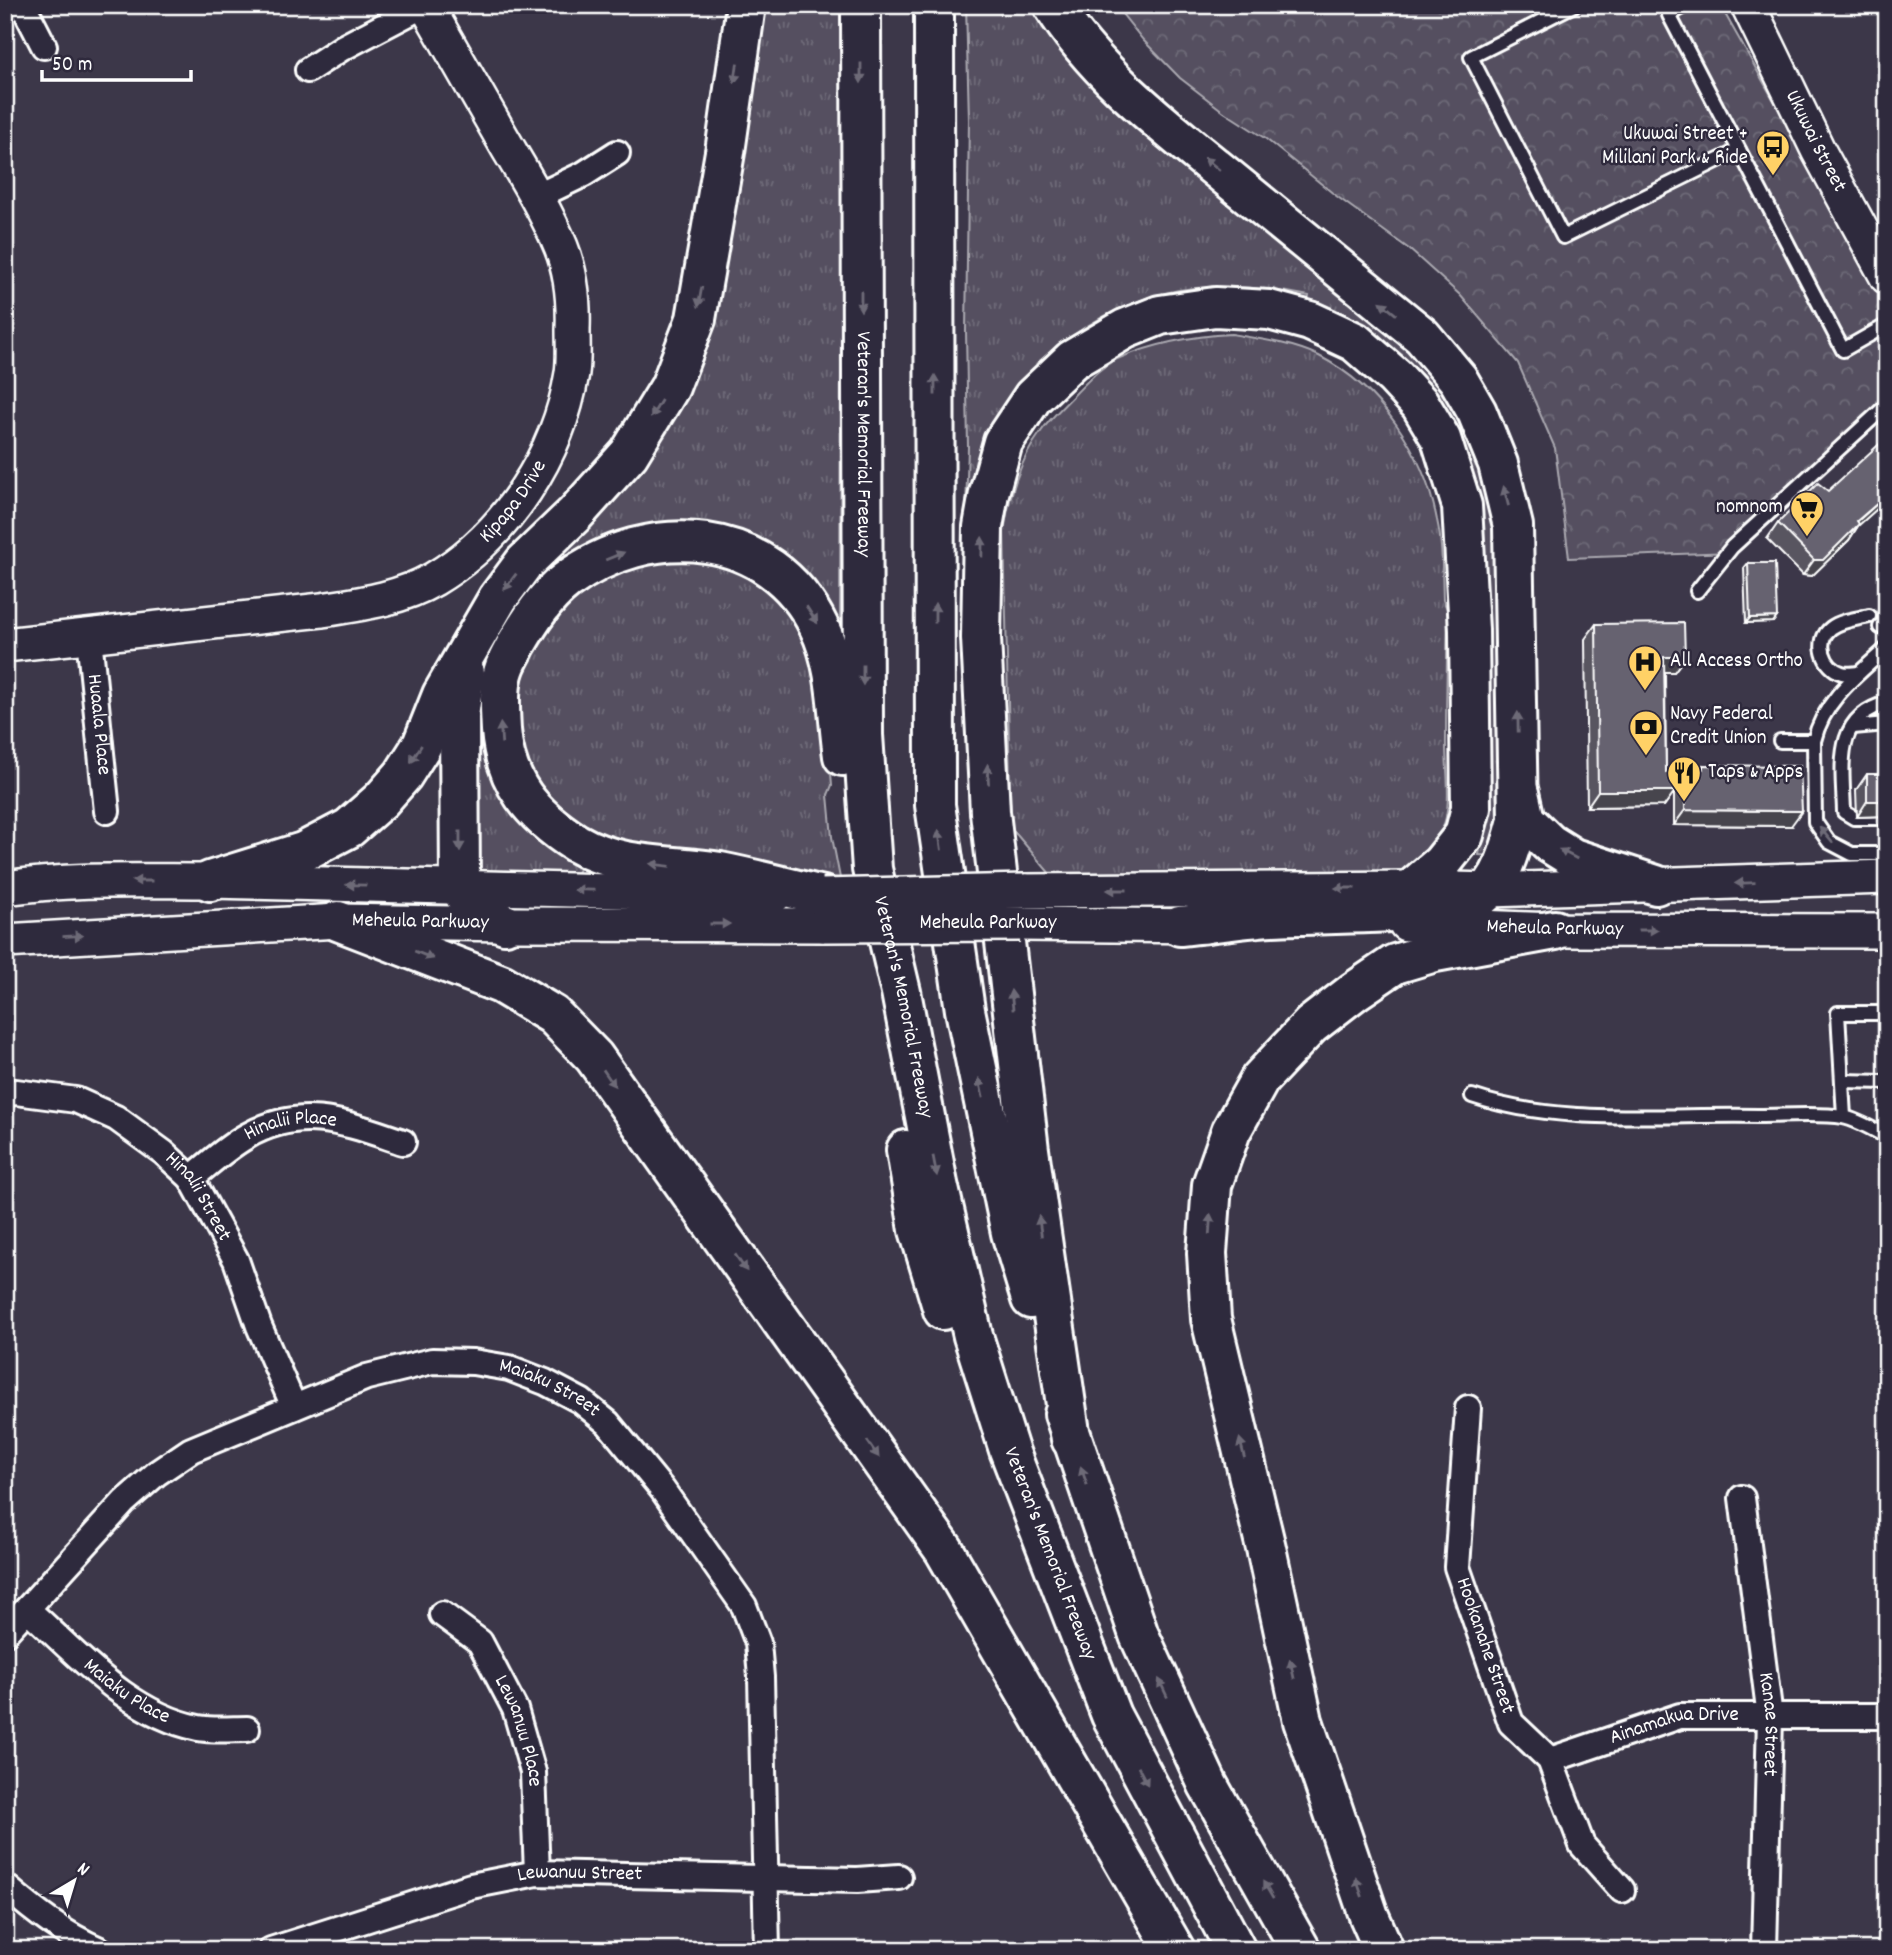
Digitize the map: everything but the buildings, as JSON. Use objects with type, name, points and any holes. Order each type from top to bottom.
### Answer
[{"type":"highway","points":[[210,881],[303,852],[349,828],[381,800],[403,775],[422,745],[442,695],[498,598],[524,563],[575,514],[629,454],[670,387],[696,319],[725,152],[746,5]]},
{"type":"highway","name":"Veteran's Memorial Freeway","points":[[860,5],[863,735],[872,869],[901,992],[938,1184],[973,1336],[1009,1450],[1111,1715],[1236,1950]]},
{"type":"highway","points":[[934,5],[935,805],[965,1010],[1011,1233],[1071,1439],[1139,1635],[1208,1785],[1301,1950]]},
{"type":"highway","points":[[1053,5],[1067,28],[1108,73],[1158,120],[1422,336],[1458,379],[1478,412],[1498,464],[1514,526],[1518,820],[1512,845],[1491,890],[1475,902],[1442,908],[1269,916],[1180,926]]},
{"type":"highway","points":[[1071,1439],[1029,1150],[989,812],[981,638],[983,527],[997,461],[1013,424],[1033,397],[1072,360],[1125,329],[1160,315],[1215,307],[1269,310],[1310,321],[1355,342],[1395,377],[1420,404],[1441,439],[1462,506],[1469,630],[1471,808],[1464,835],[1441,864],[1413,888]]},
{"type":"highway","points":[[824,910],[719,872],[616,860],[579,844],[539,817],[515,785],[502,750],[499,706],[504,667],[543,604],[566,581],[604,560],[636,548],[684,539],[720,545],[759,559],[793,585],[818,625],[830,654],[869,967],[891,1052],[919,1230],[945,1318],[999,1474],[1111,1715]]},
{"type":"highway","points":[[480,628],[466,668],[459,716],[460,887],[470,906],[483,917],[505,924]]},
{"type":"highway","points":[[1519,791],[1525,820],[1549,843],[1573,858],[1656,885]]},
{"type":"highway","points":[[338,920],[501,984],[553,1015],[594,1057],[944,1549],[1175,1950]]},
{"type":"highway","points":[[1384,1950],[1365,1903],[1303,1721],[1266,1548],[1211,1320],[1208,1253],[1212,1185],[1231,1131],[1261,1079],[1311,1025],[1355,991],[1395,964],[1435,952],[1555,930]]},
{"type":"main road","name":"Kipapa Drive","points":[[5,645],[322,610],[370,602],[405,592],[434,578],[476,546],[512,510],[559,426],[572,371],[572,284],[561,247],[536,197],[425,5]]},
{"type":"main road","name":"Ukuwai Street","points":[[1748,5],[1818,150],[1887,277]]},
{"type":"main road","name":"Meheula Parkway","points":[[5,941],[338,920],[505,924],[824,910],[1025,891],[1413,888],[1491,890],[1887,877]]},
{"type":"main road","name":"Meheula Parkway","points":[[5,888],[122,881],[460,887],[1020,923],[1180,926],[1414,924],[1555,930],[1887,931]]},
{"type":"street","points":[[23,5],[44,46]]},
{"type":"street","points":[[308,70],[342,48],[425,5]]},
{"type":"street","points":[[536,197],[584,174],[617,153]]},
{"type":"street","name":"Huaala Place","points":[[89,637],[107,811]]},
{"type":"street","name":"Hinalii Street","points":[[5,1094],[16,1092],[49,1095],[86,1104],[116,1118],[164,1153],[191,1178],[236,1260],[294,1407]]},
{"type":"street","name":"Hinalii Place","points":[[191,1178],[247,1135],[285,1121],[335,1120],[403,1142]]},
{"type":"street","name":"Maiaku Street","points":[[5,1633],[124,1502],[157,1473],[191,1450],[368,1377],[432,1361],[473,1362],[509,1368],[545,1382],[580,1401],[608,1423],[662,1489],[744,1606],[758,1643],[761,1677],[767,1950]]},
{"type":"street","name":"Hookanahe Street","points":[[1468,1409],[1457,1567],[1511,1723],[1550,1760],[1582,1845],[1622,1890]]},
{"type":"street","name":"Kanae Street","points":[[1742,1498],[1769,1717],[1764,1950]]},
{"type":"street","name":"Maiaku Place","points":[[27,1609],[127,1698],[161,1717],[200,1728],[247,1729]]},
{"type":"street","name":"Lewanuu Place","points":[[442,1614],[481,1643],[515,1709],[533,1772],[537,1873]]},
{"type":"street","name":"Ainamakua Drive","points":[[1550,1760],[1680,1716],[1887,1716]]},
{"type":"street","name":"Lewanuu Street","points":[[271,1950],[471,1886],[537,1873],[857,1880],[899,1877]]},
{"type":"street","points":[[5,1886],[44,1919],[73,1938],[100,1950]]},
{"type":"lane","points":[[1574,5],[1471,57],[1563,237],[1739,150]]},
{"type":"lane","points":[[1686,5],[1666,10],[1843,350],[1887,325]]},
{"type":"lane","points":[[1697,591],[1732,547],[1887,405]]},
{"type":"lane","points":[[1859,673],[1846,674],[1830,666],[1822,650],[1822,641],[1832,626],[1869,616]]},
{"type":"lane","points":[[1887,648],[1837,695],[1816,730],[1814,741],[1815,822],[1829,842],[1852,854],[1887,854]]},
{"type":"lane","points":[[1887,703],[1872,707],[1858,716],[1843,747],[1844,812],[1854,818],[1887,818]]},
{"type":"lane","points":[[1853,727],[1887,724]]},
{"type":"lane","points":[[1780,741],[1814,741]]},
{"type":"lane","points":[[1844,1117],[1838,1013],[1887,1013]]},
{"type":"lane","points":[[1842,1081],[1887,1082]]},
{"type":"lane","points":[[1472,1096],[1504,1107],[1545,1112],[1655,1116],[1844,1117],[1887,1137]]},
{"type":"green space","points":[[756,5],[842,5],[840,649],[774,554],[576,557],[485,717],[584,861],[574,877],[479,876],[479,709],[485,670],[492,647],[506,620],[521,600],[648,451]]},
{"type":"green space","points":[[966,5],[1033,5],[1058,41],[1416,347],[1486,460],[1508,641],[1497,856],[1479,855],[1484,825],[1464,468],[1308,305],[1309,296],[1269,289],[1232,287],[1164,293],[1132,303],[1069,338],[1037,363],[1044,365],[965,542],[969,120]]},
{"type":"green space","points":[[1115,5],[1720,5],[1887,301],[1887,405],[1733,552],[1569,558],[1555,448],[1518,363],[1460,295],[1409,249],[1335,195],[1266,139],[1224,112],[1180,78],[1143,40]]},
{"type":"green space","points":[[1231,334],[1298,348],[1341,369],[1380,404],[1396,424],[1422,470],[1439,530],[1443,600],[1448,611],[1448,793],[1441,832],[1435,844],[1421,858],[1392,874],[1051,875],[1011,828],[1004,532],[1016,480],[1027,455],[1044,428],[1105,366],[1158,345]]},
{"type":"green space","points":[[663,557],[718,563],[752,578],[786,609],[807,639],[829,750],[832,785],[828,795],[840,878],[637,858],[579,837],[534,779],[523,748],[519,704],[523,675],[552,620],[590,583]]},
{"type":"place","name":"Ukuwai Street + Mililani Park & Ride","points":[[1773,177]]},
{"type":"place","name":"nomnom","points":[[1807,538]]},
{"type":"place","name":"All Access Ortho","points":[[1645,692]]},
{"type":"place","name":"Navy Federal Credit Union","points":[[1646,757]]},
{"type":"place","name":"Taps & Apps","points":[[1684,803]]}]
